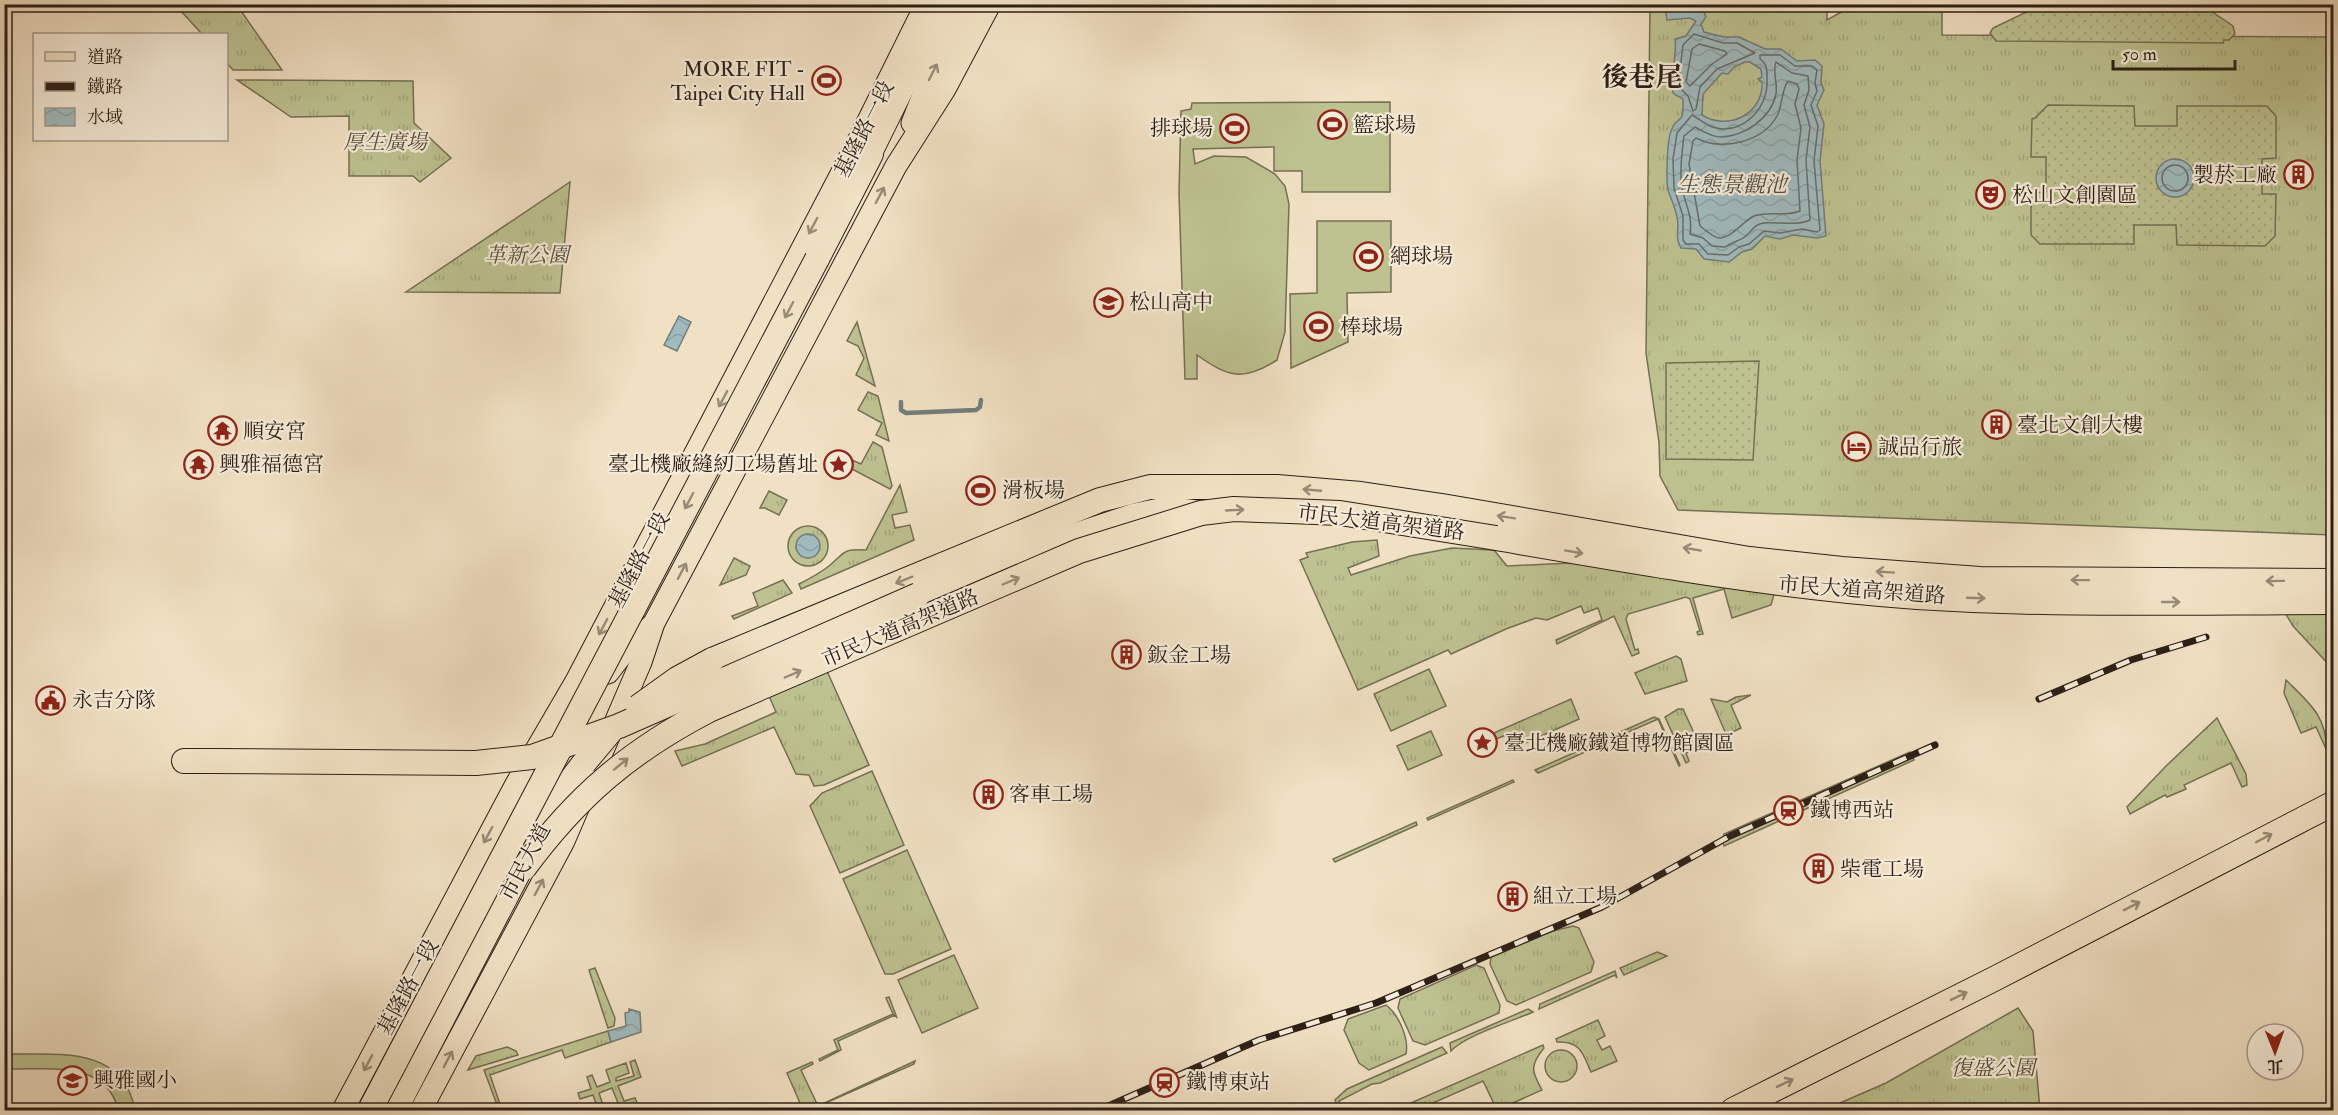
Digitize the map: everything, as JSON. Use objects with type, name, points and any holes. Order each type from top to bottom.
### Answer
[{"type":"highway","points":[[370,1110],[817,259],[863,150]]},
{"type":"highway","points":[[918,595],[947,576],[1085,518],[1166,497],[1191,487]]},
{"type":"highway","name":"市民大道高架道路","points":[[712,660],[1100,500],[1134,490],[1191,487],[1277,487],[1361,495],[1749,559],[1842,569],[1980,579],[2334,580]]},
{"type":"highway","points":[[184,761],[476,763],[532,757],[619,726],[918,595],[957,582],[1041,547],[1133,516],[1167,509],[1201,513]]},
{"type":"highway","name":"市民大道高架道路","points":[[524,868],[546,837],[615,769],[654,740],[681,725],[1079,551],[1201,513],[1266,509],[1340,513],[1771,584],[1918,597],[2075,602],[2334,602]]},
{"type":"highway","name":"市民大道","points":[[396,1110],[567,785],[622,720],[677,679],[712,660]]},
{"type":"highway","points":[[370,1110],[557,750]]},
{"type":"highway","points":[[1733,1110],[1994,979],[2334,802]]},
{"type":"highway","name":"市民大道","points":[[396,1110],[524,868]]},
{"type":"main road","name":"基隆路一段","points":[[344,1110],[516,784],[576,681],[863,150],[926,4]]},
{"type":"main road","points":[[863,150],[886,126],[945,4]]},
{"type":"main road","points":[[896,165],[928,80],[967,4]]},
{"type":"main road","name":"基隆路一段","points":[[421,1110],[564,841],[641,662],[654,623],[896,165],[945,88],[990,4]]},
{"type":"main road","points":[[557,750],[570,727],[625,651],[654,623]]},
{"type":"green space","points":[[5,5],[54,5],[16,11]]},
{"type":"green space","points":[[179,5],[237,5],[282,70],[233,70],[228,64],[228,33],[201,33],[179,9]]},
{"type":"green space","name":"松山文創園區","points":[[1650,5],[1827,5],[1827,20],[1854,5],[1942,5],[1942,35],[2333,37],[2333,535],[1678,510],[1660,476],[1659,442],[1646,353]]},
{"type":"green space","points":[[2041,5],[2202,5],[2233,26],[2235,34],[2229,40],[2224,40],[2223,43],[1996,41],[1990,33],[1993,28]]},
{"type":"green space","name":"厚生廣場","points":[[237,80],[413,81],[414,123],[451,158],[420,182],[413,176],[349,176],[349,116],[291,117]]},
{"type":"green space","points":[[1390,102],[1390,192],[1302,192],[1302,171],[1274,171],[1274,147],[1193,149],[1195,164],[1214,156],[1246,157],[1275,174],[1285,186],[1289,204],[1285,332],[1277,360],[1255,372],[1236,374],[1227,372],[1197,355],[1197,379],[1185,379],[1179,193],[1181,111],[1191,109],[1192,103]]},
{"type":"green space","points":[[2048,105],[2134,106],[2135,126],[2177,126],[2177,106],[2267,106],[2276,116],[2276,158],[2262,159],[2262,194],[2276,194],[2275,236],[2265,246],[2177,245],[2176,225],[2134,225],[2134,244],[2040,244],[2031,235],[2031,193],[2046,192],[2046,157],[2031,157],[2032,119]]},
{"type":"green space","name":"革新公園","points":[[570,182],[560,293],[406,292]]},
{"type":"green space","points":[[1317,221],[1391,221],[1391,292],[1347,293],[1348,342],[1291,368],[1290,294],[1317,293]]},
{"type":"green space","points":[[857,322],[875,386],[856,375],[864,358],[858,346],[847,341]]},
{"type":"green space","points":[[1759,361],[1753,460],[1666,459],[1666,363]]},
{"type":"green space","points":[[868,392],[878,396],[889,441],[876,435],[882,423],[858,410]]},
{"type":"green space","points":[[873,442],[882,447],[892,486],[890,489],[848,467],[852,460],[861,464]]},
{"type":"green space","points":[[900,485],[907,512],[892,515],[895,528],[910,525],[914,540],[801,589],[799,584],[826,569],[844,552],[866,550]]},
{"type":"green space","points":[[769,491],[787,500],[779,515],[760,508]]},
{"type":"green space","points":[[808,526],[822,532],[828,546],[822,560],[808,566],[794,560],[788,546],[794,532]]},
{"type":"green space","points":[[1377,540],[1379,556],[1348,568],[1351,575],[1410,556],[1452,548],[1494,550],[1507,566],[1571,563],[1775,591],[1771,605],[1732,618],[1724,589],[1693,598],[1703,634],[1698,635],[1697,632],[1700,631],[1690,599],[1686,597],[1628,614],[1626,619],[1635,650],[1638,649],[1639,653],[1632,656],[1614,616],[1557,644],[1556,640],[1602,620],[1598,608],[1584,613],[1581,606],[1547,620],[1536,618],[1506,629],[1451,654],[1448,650],[1358,690],[1300,560],[1308,557],[1306,553],[1352,542]]},
{"type":"green space","points":[[734,558],[750,566],[746,575],[720,585]]},
{"type":"green space","points":[[2330,575],[2333,669],[2293,626],[2284,611]]},
{"type":"green space","points":[[783,580],[792,593],[734,619],[732,616],[758,606],[753,593]]},
{"type":"green space","points":[[1676,656],[1681,659],[1687,681],[1645,694],[1635,673]]},
{"type":"green space","points":[[1429,669],[1446,706],[1391,731],[1374,694]]},
{"type":"green space","points":[[827,671],[869,765],[824,785],[814,786],[809,775],[796,774],[774,727],[682,766],[675,751],[705,744],[776,712],[769,696]]},
{"type":"green space","points":[[2286,680],[2320,719],[2324,728],[2327,751],[2316,727],[2301,733],[2284,693]]},
{"type":"green space","points":[[1751,695],[1731,705],[1741,728],[1686,753],[1689,761],[1686,763],[1665,717],[1678,709],[1683,709],[1700,746],[1726,734],[1711,699],[1727,702],[1736,697]]},
{"type":"green space","points":[[1571,699],[1579,719],[1512,749],[1506,735],[1496,739],[1494,733]]},
{"type":"green space","points":[[1654,717],[1659,719],[1679,766],[1658,719],[1617,737],[1616,734]]},
{"type":"green space","points":[[2217,718],[2246,774],[2247,785],[2242,787],[2231,763],[2184,785],[2186,789],[2167,797],[2165,795],[2130,814],[2127,807]]},
{"type":"green space","points":[[1431,731],[1442,755],[1408,770],[1397,746]]},
{"type":"green space","points":[[1603,740],[1603,744],[1538,773],[1535,770]]},
{"type":"green space","points":[[1910,752],[1914,760],[1724,846],[1722,840],[1724,834]]},
{"type":"green space","points":[[872,771],[904,845],[840,873],[810,806],[822,793]]},
{"type":"green space","points":[[1513,780],[1514,782],[1428,820],[1427,818]]},
{"type":"green space","points":[[1416,822],[1417,825],[1335,862],[1333,859]]},
{"type":"green space","points":[[907,850],[951,949],[893,974],[885,974],[843,879]]},
{"type":"green space","points":[[1573,926],[1579,928],[1594,962],[1591,972],[1516,1005],[1507,1001],[1490,964],[1491,957],[1549,932]]},
{"type":"green space","points":[[1657,952],[1667,956],[1624,975],[1620,968]]},
{"type":"green space","points":[[954,955],[978,1008],[922,1033],[898,980]]},
{"type":"green space","points":[[1476,965],[1484,968],[1500,1005],[1499,1013],[1425,1045],[1413,1041],[1398,1008],[1400,999]]},
{"type":"green space","points":[[595,968],[615,1018],[614,1026],[608,1028],[589,970]]},
{"type":"green space","points":[[1615,971],[1617,978],[1615,975],[1539,1009],[1540,1004]]},
{"type":"green space","points":[[889,997],[897,1018],[895,1015],[838,1041],[841,1050],[820,1061],[819,1059],[838,1050],[834,1040],[893,1014],[886,998]]},
{"type":"green space","points":[[1386,1005],[1402,1027],[1406,1041],[1406,1054],[1369,1070],[1359,1063],[1344,1030],[1348,1019]]},
{"type":"green space","name":"復盛公園","points":[[2018,1008],[2033,1031],[2040,1110],[1824,1110],[1886,1083]]},
{"type":"green space","points":[[1528,1009],[1533,1012],[1467,1039],[1451,1051],[1450,1043]]},
{"type":"green space","points":[[1598,1020],[1605,1036],[1597,1040],[1602,1050],[1610,1046],[1617,1061],[1591,1072],[1576,1046],[1557,1042],[1556,1039]]},
{"type":"green space","points":[[608,1031],[611,1042],[565,1058],[562,1050],[490,1075],[502,1110],[499,1110],[484,1070]]},
{"type":"green space","points":[[1543,1045],[1544,1048],[1534,1064],[1534,1074],[1542,1090],[1497,1110],[1483,1081],[1417,1110],[1395,1110]]},
{"type":"green space","points":[[507,1047],[516,1051],[518,1055],[468,1070],[476,1056]]},
{"type":"green space","points":[[1442,1047],[1447,1053],[1380,1083],[1372,1084],[1339,1101],[1343,1110],[1339,1110],[1335,1100],[1347,1089]]},
{"type":"green space","points":[[1561,1050],[1572,1055],[1577,1066],[1572,1077],[1561,1082],[1550,1077],[1545,1066],[1550,1055]]},
{"type":"green space","points":[[5,1054],[65,1055],[102,1064],[117,1074],[128,1089],[135,1110],[118,1110],[112,1094],[101,1082],[88,1075],[55,1069],[5,1069]]},
{"type":"green space","points":[[635,1060],[641,1077],[618,1086],[624,1101],[635,1098],[637,1103],[626,1107],[627,1110],[598,1110],[593,1095],[580,1099],[578,1093],[591,1089],[587,1077],[592,1075],[597,1087],[610,1082],[606,1070],[626,1063],[629,1073],[616,1078],[616,1081],[634,1076],[630,1062]],"holes":[[[612,1088],[618,1103],[604,1108],[599,1093]]]},
{"type":"green space","points":[[915,1061],[914,1064],[810,1110],[803,1110],[787,1073],[812,1062],[813,1064],[801,1070],[818,1106]]},
{"type":"water","name":"生態景觀池","points":[[1665,5],[1701,5],[1706,17],[1701,24],[1704,32],[1724,37],[1739,37],[1765,49],[1781,49],[1797,61],[1815,60],[1822,66],[1821,83],[1824,90],[1817,105],[1824,124],[1820,161],[1826,236],[1817,238],[1793,235],[1780,239],[1765,236],[1752,249],[1742,252],[1729,262],[1704,259],[1696,249],[1681,248],[1678,240],[1677,217],[1667,185],[1671,131],[1683,114],[1683,99],[1674,94],[1672,90],[1672,77],[1675,39],[1686,36],[1696,21],[1690,18],[1667,20]],"holes":[[[1750,62],[1761,69],[1762,77],[1758,79],[1762,83],[1761,94],[1757,104],[1742,117],[1732,120],[1712,120],[1702,115],[1703,94],[1722,73],[1728,74],[1734,67]]]},
{"type":"water","points":[[2175,159],[2189,164],[2194,178],[2189,192],[2175,197],[2161,192],[2156,178],[2161,164]]},
{"type":"water","points":[[679,316],[691,322],[677,351],[664,345]]},
{"type":"water","points":[[808,534],[816,538],[820,546],[816,554],[808,558],[800,554],[796,546],[800,538]]},
{"type":"water","points":[[629,1009],[640,1012],[641,1032],[611,1042],[608,1031],[626,1026],[625,1013],[629,1012]]},
{"type":"waterway","points":[[901,402],[901,410],[906,413],[976,410],[980,407],[981,400]]},
{"type":"railway","points":[[2039,699],[2131,660],[2206,637]]},
{"type":"railway","points":[[1099,1110],[1259,1040],[1376,1003],[1602,907],[1730,836],[1935,745]]},
{"type":"place","name":"MORE FIT - Taipei City Hall","points":[[826,81]]},
{"type":"place","name":"籃球場","points":[[1332,125]]},
{"type":"place","name":"排球場","points":[[1234,128]]},
{"type":"place","name":"製菸工廠","points":[[2298,175]]},
{"type":"place","name":"松山文創園區","points":[[1991,195]]},
{"type":"place","name":"網球場","points":[[1369,256]]},
{"type":"place","name":"松山高中","points":[[1108,302]]},
{"type":"place","name":"棒球場","points":[[1319,327]]},
{"type":"place","name":"臺北文創大樓","points":[[1996,425]]},
{"type":"place","name":"順安宮","points":[[222,431]]},
{"type":"place","name":"誠品行旅","points":[[1857,447]]},
{"type":"place","name":"興雅福德宮","points":[[198,464]]},
{"type":"place","name":"臺北機廠縫紉工場舊址","points":[[839,464]]},
{"type":"place","name":"滑板場","points":[[981,490]]},
{"type":"place","name":"鈑金工場","points":[[1126,655]]},
{"type":"place","name":"永吉分隊","points":[[51,700]]},
{"type":"place","name":"臺北機廠鐵道博物館園區","points":[[1483,743]]},
{"type":"place","name":"客車工場","points":[[988,794]]},
{"type":"place","name":"鐵博西站","points":[[1789,810]]},
{"type":"place","name":"柴電工場","points":[[1819,869]]},
{"type":"place","name":"組立工場","points":[[1512,896]]},
{"type":"place","name":"興雅國小","points":[[72,1080]]},
{"type":"place","name":"鐵博東站","points":[[1165,1082]]},
{"type":"district","name":"後巷尾","points":[[1642,77]]}]
